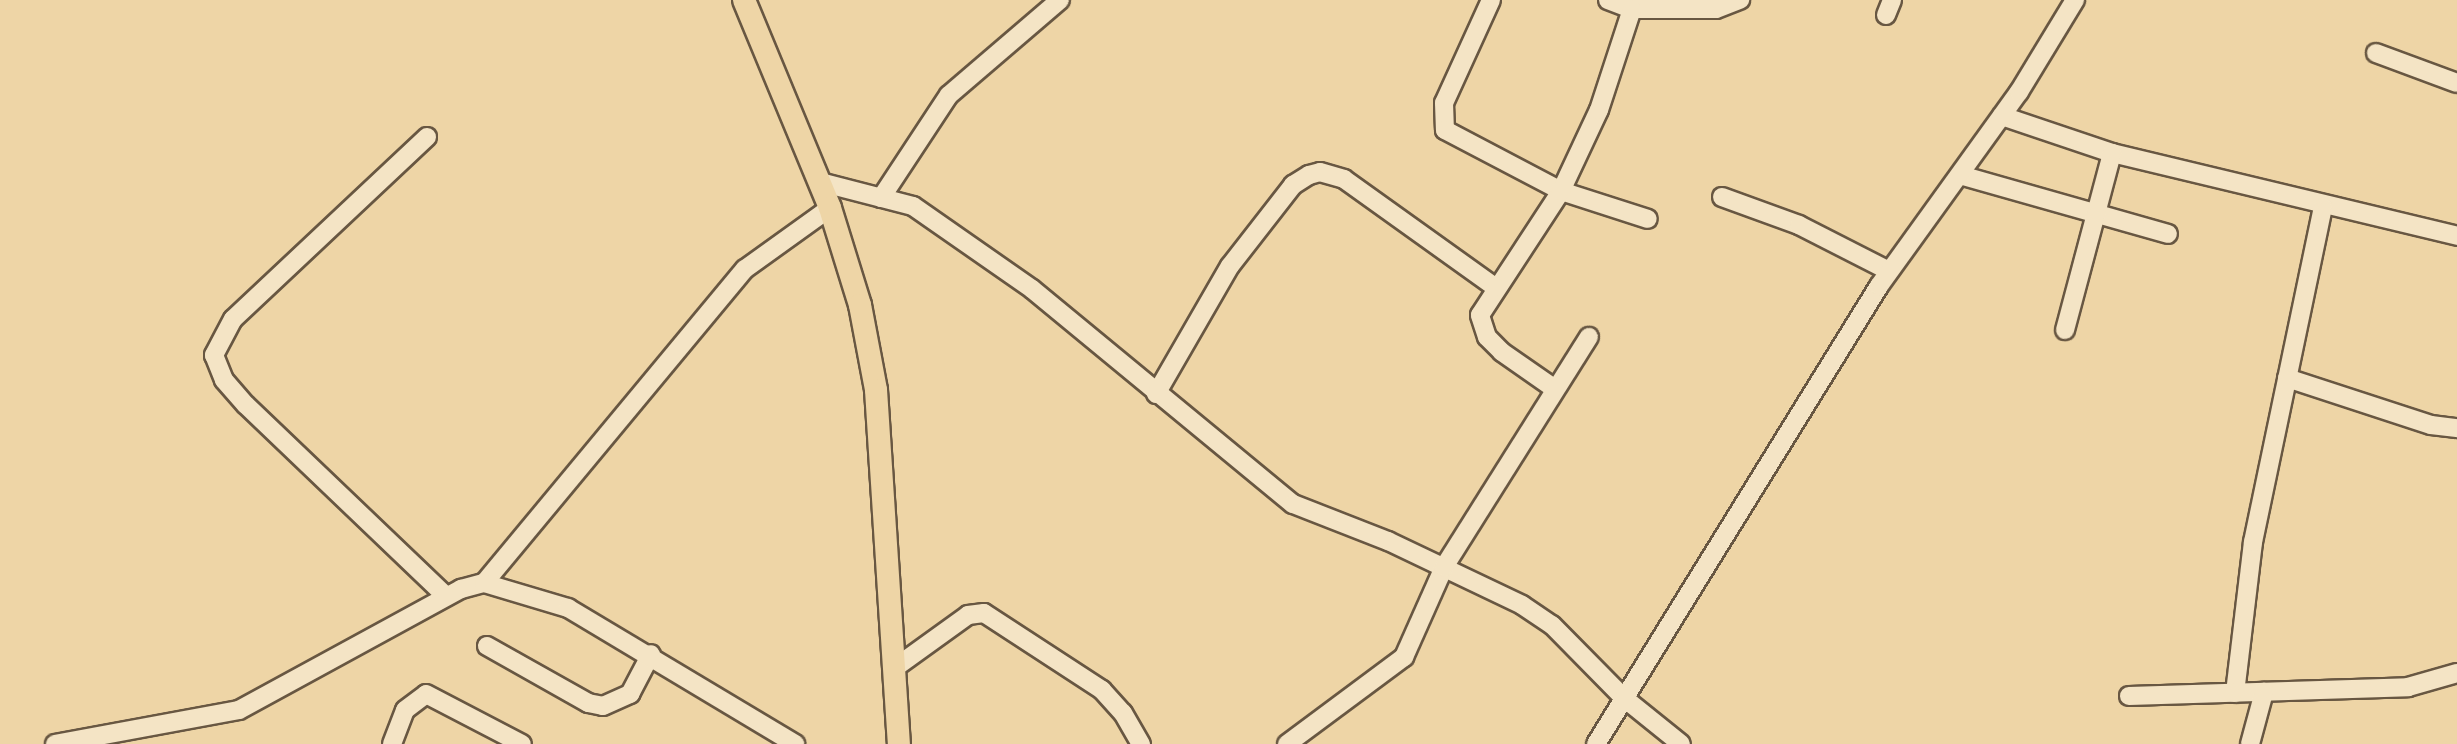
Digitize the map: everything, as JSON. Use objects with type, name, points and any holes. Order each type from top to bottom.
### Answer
[{"type":"main road","points":[[744,0],[830,208],[860,305],[876,390],[899,744]]},
{"type":"street","points":[[881,198],[949,95],[1060,0]]},
{"type":"street","points":[[1491,0],[1444,103],[1445,130],[1561,191],[1648,219]]},
{"type":"street","points":[[1608,0],[1632,9],[1716,9],[1740,0]]},
{"type":"street","points":[[1596,744],[1889,271],[2002,116],[2075,0]]},
{"type":"street","points":[[1555,389],[1487,337],[1480,315],[1495,287],[1561,191],[1599,110],[1632,9]]},
{"type":"street","points":[[2376,53],[2457,83]]},
{"type":"street","points":[[2002,116],[2112,153],[2323,207],[2457,236]]},
{"type":"street","points":[[427,137],[233,319],[214,355],[224,380],[246,405],[446,596]]},
{"type":"street","points":[[2065,330],[2112,153]]},
{"type":"street","points":[[1156,394],[1230,266],[1293,185],[1309,175],[1320,172],[1344,179],[1495,287]]},
{"type":"street","points":[[1960,175],[2168,234]]},
{"type":"street","points":[[820,182],[913,206],[1032,289],[1293,504],[1444,567],[1552,625],[1624,698],[1681,744]]},
{"type":"street","points":[[1722,197],[1799,225],[1889,271]]},
{"type":"street","points":[[2235,693],[2253,542],[2323,207]]},
{"type":"street","points":[[55,744],[239,710],[446,596],[484,583],[745,269],[830,208]]},
{"type":"street","points":[[1287,744],[1314,735],[1404,657],[1444,567],[1589,337]]},
{"type":"street","points":[[2287,378],[2431,425],[2457,428]]},
{"type":"street","points":[[484,583],[568,608],[651,654],[795,744]]},
{"type":"street","points":[[896,667],[968,615],[984,613],[1102,690],[1123,713],[1141,744]]},
{"type":"street","points":[[487,646],[588,703],[603,706],[630,694],[651,654]]},
{"type":"street","points":[[2129,696],[2408,687],[2457,673]]},
{"type":"street","points":[[2250,744],[2264,692]]},
{"type":"street","points":[[392,744],[405,710],[426,694],[522,744]]}]
